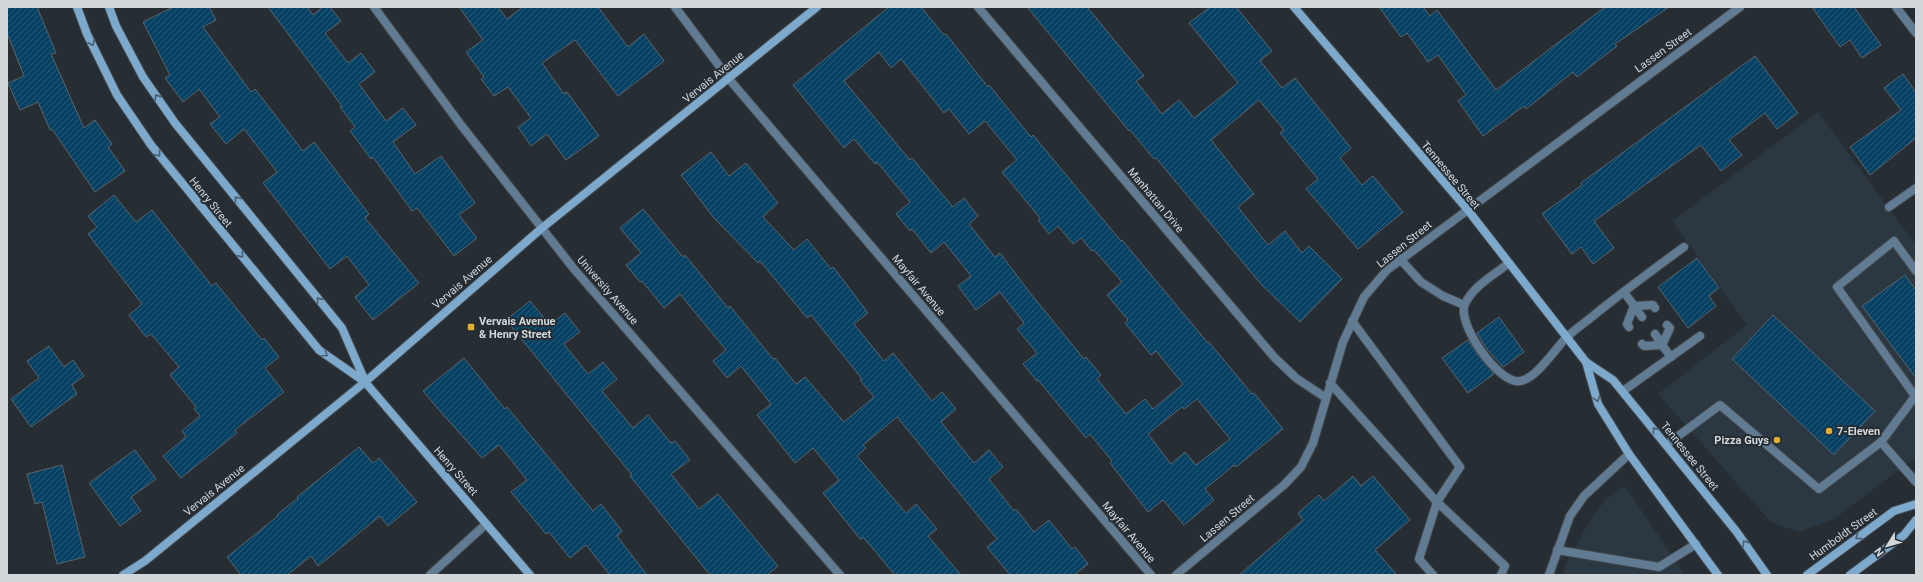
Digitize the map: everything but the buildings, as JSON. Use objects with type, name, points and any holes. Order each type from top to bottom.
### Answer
[{"type":"street","name":"Henry Street","points":[[77,7],[87,34],[117,94],[150,145],[319,350],[365,382],[530,575]]},
{"type":"street","name":"Henry Street","points":[[109,7],[116,26],[143,77],[175,123],[342,328],[365,382]]},
{"type":"street","name":"University Avenue","points":[[374,7],[461,125],[574,269],[840,575]]},
{"type":"street","name":"Mayfair Avenue","points":[[675,7],[729,79],[1151,575]]},
{"type":"street","name":"Vervais Avenue","points":[[123,575],[145,561],[365,382],[542,228],[817,7]]},
{"type":"street","name":"Manhattan Drive","points":[[978,7],[1274,357],[1296,378],[1326,398]]},
{"type":"street","name":"Tennessee Street","points":[[1294,7],[1467,209],[1586,362],[1613,380],[1736,531],[1767,575]]},
{"type":"street","name":"Lassen Street","points":[[1176,575],[1284,485],[1301,467],[1313,444],[1330,382],[1343,342],[1352,321],[1364,297],[1387,270],[1740,7]]},
{"type":"street","points":[[1896,7],[1916,34]]},
{"type":"street","points":[[1889,207],[1916,188]]},
{"type":"street","points":[[1666,445],[1720,405],[1819,489],[1882,442],[1915,396],[1837,287],[1894,242],[1916,272]]},
{"type":"street","points":[[1509,263],[1474,290],[1464,305],[1464,321],[1484,357],[1509,380],[1520,381],[1530,377],[1567,338],[1624,292],[1684,247]]},
{"type":"street","points":[[1400,259],[1421,282],[1443,296],[1464,305]]},
{"type":"street","points":[[1624,292],[1642,317]]},
{"type":"street","points":[[1634,306],[1653,305],[1655,308]]},
{"type":"street","points":[[1629,327],[1627,324],[1634,306]]},
{"type":"street","points":[[1352,321],[1460,467],[1437,502],[1419,559],[1434,575]]},
{"type":"street","points":[[1662,345],[1670,328],[1667,325]]},
{"type":"street","points":[[1655,334],[1671,357]]},
{"type":"street","points":[[1622,391],[1700,336]]},
{"type":"street","points":[[1642,344],[1644,346],[1662,345]]},
{"type":"street","name":"Tennessee Street","points":[[1586,362],[1598,404],[1629,454],[1718,575]]},
{"type":"street","points":[[1330,382],[1437,502],[1505,566],[1501,575]]},
{"type":"street","points":[[1882,442],[1916,482]]},
{"type":"street","points":[[1549,575],[1570,516],[1584,496],[1629,454]]},
{"type":"street","name":"Humboldt Street","points":[[1807,575],[1894,511],[1916,504]]},
{"type":"street","points":[[1850,575],[1904,535],[1916,520]]},
{"type":"street","points":[[430,575],[486,524]]},
{"type":"street","points":[[1557,550],[1660,571],[1696,544]]},
{"type":"shaded area","points":[[1818,112],[1916,245],[1916,457],[1833,520],[1799,532],[1771,522],[1658,394],[1747,325],[1672,221]]},
{"type":"shaded area","points":[[1625,486],[1685,575],[1564,575],[1565,566],[1588,524],[1605,500]]},
{"type":"place","name":"Vervais Avenue & Henry Street","points":[[471,327]]},
{"type":"place","name":"7-Eleven","points":[[1829,431]]},
{"type":"place","name":"Pizza Guys","points":[[1777,440]]}]
